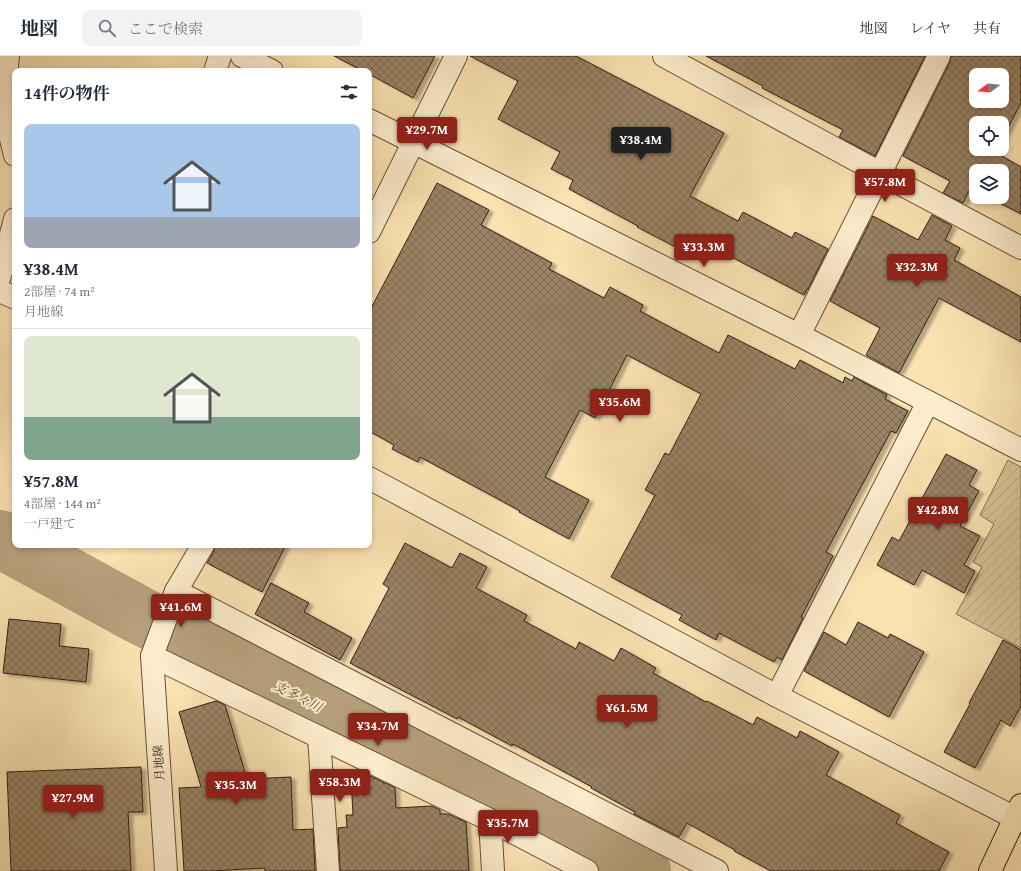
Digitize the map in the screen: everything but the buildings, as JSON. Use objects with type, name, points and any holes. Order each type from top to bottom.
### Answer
[{"type":"main road","points":[[990,871],[1019,815]]},
{"type":"street","points":[[8,56],[3,107],[12,143]]},
{"type":"street","points":[[216,68],[220,56]]},
{"type":"street","points":[[242,56],[266,68]]},
{"type":"street","points":[[372,226],[456,56]]},
{"type":"street","points":[[664,56],[880,174],[1021,248]]},
{"type":"street","points":[[799,335],[940,56]]},
{"type":"street","points":[[372,122],[799,335],[1021,450]]},
{"type":"street","points":[[0,276],[12,230]]},
{"type":"street","points":[[0,291],[12,297]]},
{"type":"street","points":[[777,696],[928,402]]},
{"type":"street","points":[[372,480],[777,696],[1019,815]]},
{"type":"street","points":[[201,548],[174,596],[155,650],[319,737],[490,820],[587,871]]},
{"type":"street","points":[[174,596],[717,871]]},
{"type":"street","name":"月地線","points":[[155,650],[166,871]]},
{"type":"street","points":[[319,737],[328,871]]},
{"type":"street","points":[[490,820],[493,871]]},
{"type":"shaded area","points":[[1008,460],[1021,467],[1021,648],[956,614],[982,567],[973,562],[994,524],[980,515]]},
{"type":"waterway","name":"支多々川","points":[[0,539],[12,546]]},
{"type":"waterway","name":"支多々川","points":[[16,548],[139,615],[642,871]]}]
